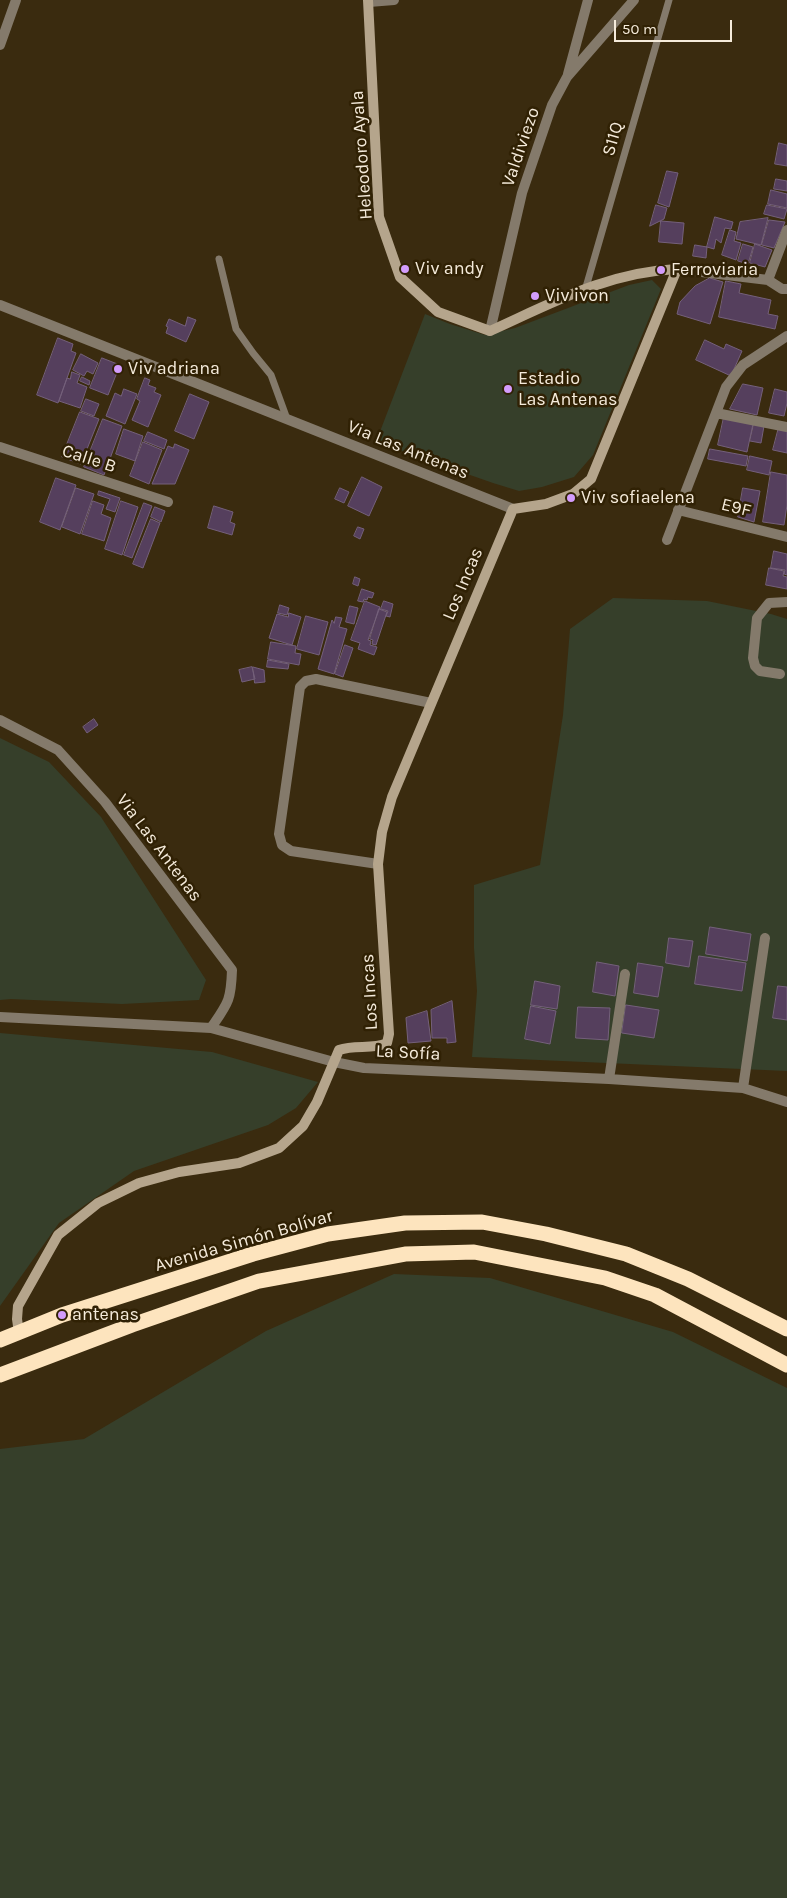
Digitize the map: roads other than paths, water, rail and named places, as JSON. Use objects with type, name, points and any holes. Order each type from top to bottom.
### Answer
[{"type":"highway","name":"Avenida Simón Bolívar","points":[[0,1340],[62,1315],[253,1254],[328,1234],[406,1222],[482,1222],[546,1234],[626,1254],[688,1279],[787,1329]]},
{"type":"highway","points":[[0,1375],[132,1325],[259,1281],[405,1254],[474,1252],[605,1278],[655,1295],[787,1365]]},
{"type":"street","points":[[0,45],[16,0]]},
{"type":"street","points":[[368,1],[394,0]]},
{"type":"street","points":[[567,77],[588,0]]},
{"type":"street","name":"Valdiviezo","points":[[490,331],[522,193],[552,105],[567,77],[634,0]]},
{"type":"street","name":"Heleodoro Ayala","points":[[368,1],[380,217],[400,277],[438,312],[490,331]]},
{"type":"street","points":[[768,280],[787,230]]},
{"type":"street","points":[[513,509],[546,504],[573,494],[591,478],[677,269]]},
{"type":"street","points":[[490,331],[586,287],[642,272],[677,269],[768,280],[782,289],[787,289]]},
{"type":"street","name":"Via Las Antenas","points":[[0,305],[513,509]]},
{"type":"street","points":[[668,540],[721,397],[738,370],[787,336]]},
{"type":"street","points":[[716,413],[787,427]]},
{"type":"street","name":"Calle B","points":[[0,447],[168,502]]},
{"type":"street","name":"Los Incas","points":[[19,1332],[18,1306],[58,1235],[98,1203],[139,1183],[179,1172],[239,1163],[279,1148],[303,1126],[317,1102],[339,1050],[349,1046],[379,1047],[387,1043],[389,1034],[378,864],[382,832],[392,797],[513,509]]},
{"type":"street","name":"E9F","points":[[678,510],[787,537]]},
{"type":"street","points":[[780,674],[760,671],[755,666],[753,658],[757,618],[770,603],[787,602]]},
{"type":"street","points":[[378,864],[290,851],[282,845],[279,834],[300,687],[306,681],[316,679],[431,703]]},
{"type":"street","name":"Via Las Antenas","points":[[0,720],[58,750],[105,802],[232,970],[231,995],[227,1005],[211,1028]]},
{"type":"street","points":[[743,1088],[765,938]]},
{"type":"street","points":[[610,1079],[625,974]]},
{"type":"street","name":"La Sofía","points":[[0,1017],[211,1028],[334,1062],[364,1068],[610,1079],[743,1088],[787,1102]]},
{"type":"lane","name":"S11Q","points":[[586,287],[669,0]]},
{"type":"lane","points":[[219,259],[236,329],[271,375],[287,419]]},
{"type":"place","name":"Viv andy","points":[[405,269]]},
{"type":"place","name":"Ferroviaria","points":[[661,270]]},
{"type":"place","name":"Viv ivon","points":[[535,296]]},
{"type":"place","name":"Viv adriana","points":[[118,369]]},
{"type":"place","name":"Estadio Las Antenas","points":[[508,389]]},
{"type":"place","name":"Viv sofiaelena","points":[[571,498]]},
{"type":"place","name":"antenas","points":[[62,1315]]}]
